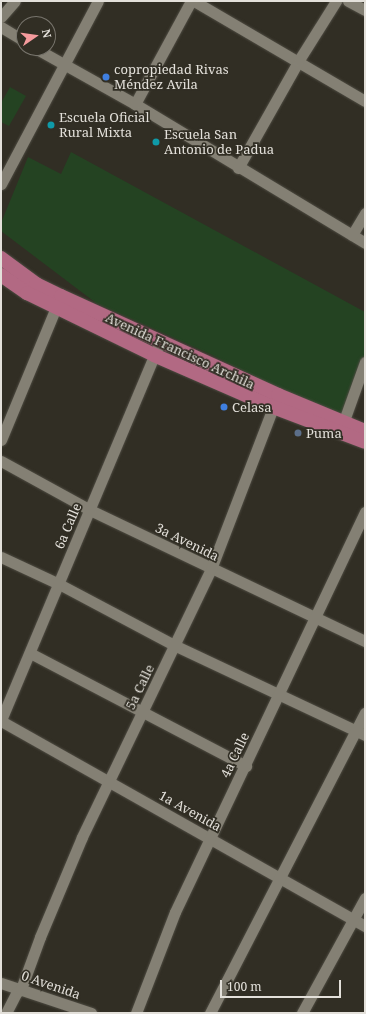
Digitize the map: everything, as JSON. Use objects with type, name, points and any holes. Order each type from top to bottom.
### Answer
[{"type":"main road","name":"Avenida Francisco Archila","points":[[1,258],[58,302],[154,355],[276,401],[341,428],[365,442]]},
{"type":"main road","name":"Avenida Francisco Archila","points":[[1,275],[27,292],[58,302],[160,342],[276,401]]},
{"type":"main road","name":"Avenida Francisco Archila","points":[[341,428],[365,430]]},
{"type":"street","points":[[1,17],[15,1]]},
{"type":"street","points":[[1,184],[98,1]]},
{"type":"street","points":[[135,104],[191,1]]},
{"type":"street","points":[[194,1],[298,60],[365,101]]},
{"type":"street","points":[[238,168],[298,60],[336,1]]},
{"type":"street","points":[[348,1],[365,10]]},
{"type":"street","points":[[1,27],[16,36]]},
{"type":"street","points":[[48,56],[135,104],[238,168],[365,243]]},
{"type":"street","points":[[352,235],[365,213]]},
{"type":"street","points":[[1,440],[58,302]]},
{"type":"street","name":"6a Calle","points":[[1,720],[160,342]]},
{"type":"street","points":[[341,428],[365,362]]},
{"type":"street","name":"5a Calle","points":[[6,1013],[16,994],[21,989],[62,882],[143,711],[176,646],[210,569],[276,401]]},
{"type":"street","name":"3a Avenida","points":[[1,461],[90,510],[210,569],[316,616],[365,642]]},
{"type":"street","name":"4a Calle","points":[[136,1013],[175,912],[280,695],[365,512]]},
{"type":"street","points":[[1,557],[59,584],[176,646],[360,733]]},
{"type":"street","points":[[30,653],[246,766]]},
{"type":"street","points":[[210,1013],[280,879],[360,733],[365,712]]},
{"type":"street","name":"1a Avenida","points":[[1,720],[365,926]]},
{"type":"street","points":[[302,1013],[365,898]]},
{"type":"street","name":"0 Avenida","points":[[1,983],[91,1013]]},
{"type":"green space","points":[[10,87],[26,96],[9,126],[1,122],[1,103]]},
{"type":"green space","points":[[71,152],[365,312],[365,362],[344,422],[212,355],[96,303],[1,231],[1,223],[28,157],[61,174]]},
{"type":"place","name":"copropiedad Rivas Méndez Avila","points":[[106,77]]},
{"type":"place","name":"Escuela Oficial Rural Mixta","points":[[51,125]]},
{"type":"place","name":"Escuela San Antonio de Padua","points":[[156,142]]},
{"type":"place","name":"Celasa","points":[[224,407]]},
{"type":"place","name":"Puma","points":[[298,433]]}]
